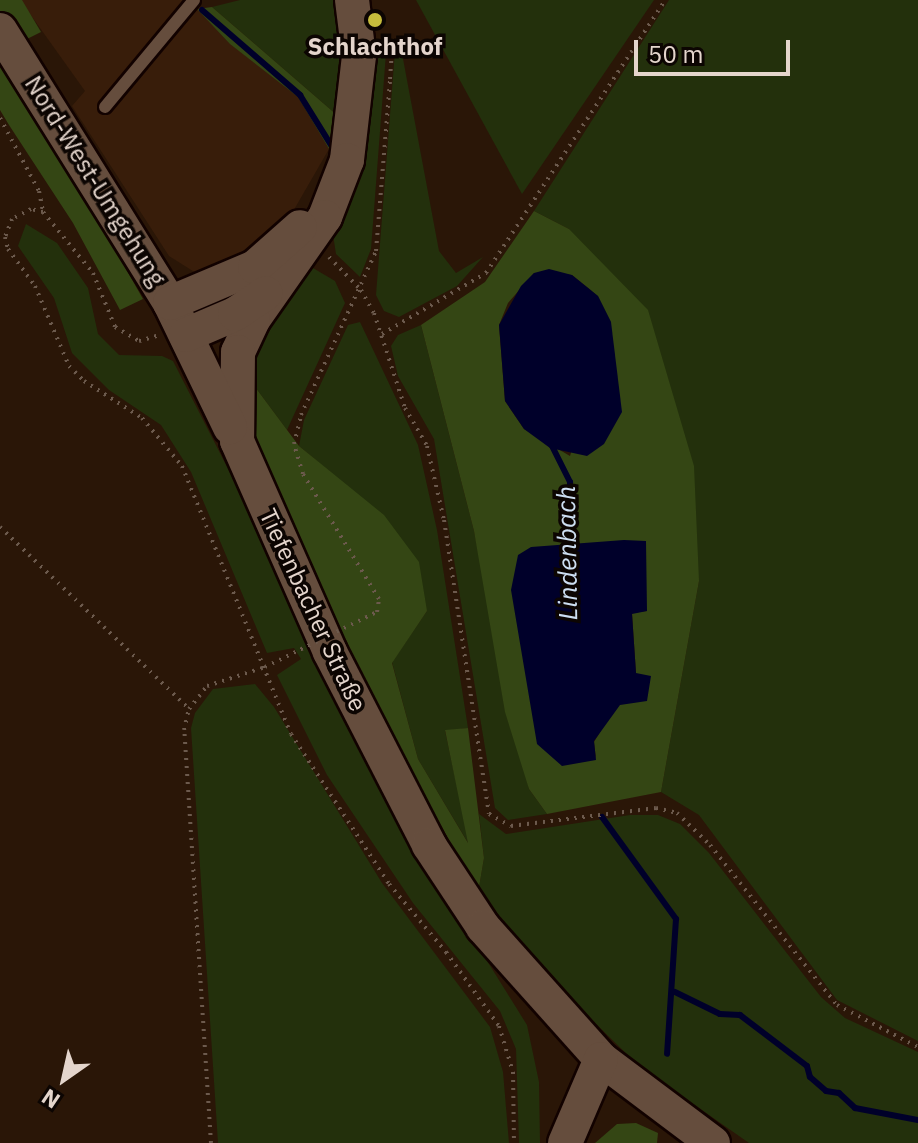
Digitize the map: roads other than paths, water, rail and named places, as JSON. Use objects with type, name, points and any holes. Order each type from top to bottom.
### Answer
[{"type":"main road","name":"Tiefenbacher Straße","points":[[352,0],[359,56],[351,132],[338,190],[311,239],[282,279],[238,352],[237,441],[330,652],[429,845],[483,927],[601,1059]]},
{"type":"main road","name":"Nord-West-Umgehung","points":[[0,30],[179,320],[237,441]]},
{"type":"main road","name":"Tiefenbacher Straße","points":[[179,320],[287,242],[324,191],[351,132]]},
{"type":"main road","name":"Tiefenbacher Straße","points":[[179,320],[235,314],[282,279]]},
{"type":"main road","points":[[565,1143],[601,1059],[713,1143]]},
{"type":"lane","points":[[105,107],[194,0]]},
{"type":"water","points":[[549,269],[572,275],[598,296],[611,322],[622,412],[604,444],[587,456],[550,448],[524,429],[505,401],[499,325],[521,286],[534,273]]},
{"type":"water","points":[[646,541],[647,611],[632,614],[636,673],[651,676],[647,701],[620,705],[594,741],[596,760],[562,766],[537,744],[511,590],[518,555],[531,547]]},
{"type":"waterway","name":"Lindenbach","points":[[202,10],[300,95],[331,145]]},
{"type":"waterway","name":"Lindenbach","points":[[549,440],[570,482],[569,552]]},
{"type":"waterway","name":"Lindenbach","points":[[602,817],[676,919],[667,1054]]},
{"type":"waterway","points":[[675,992],[720,1014],[740,1015],[807,1066],[810,1077],[826,1091],[839,1093],[855,1108],[918,1120]]},
{"type":"place","name":"Schlachthof","points":[[375,20]]}]
